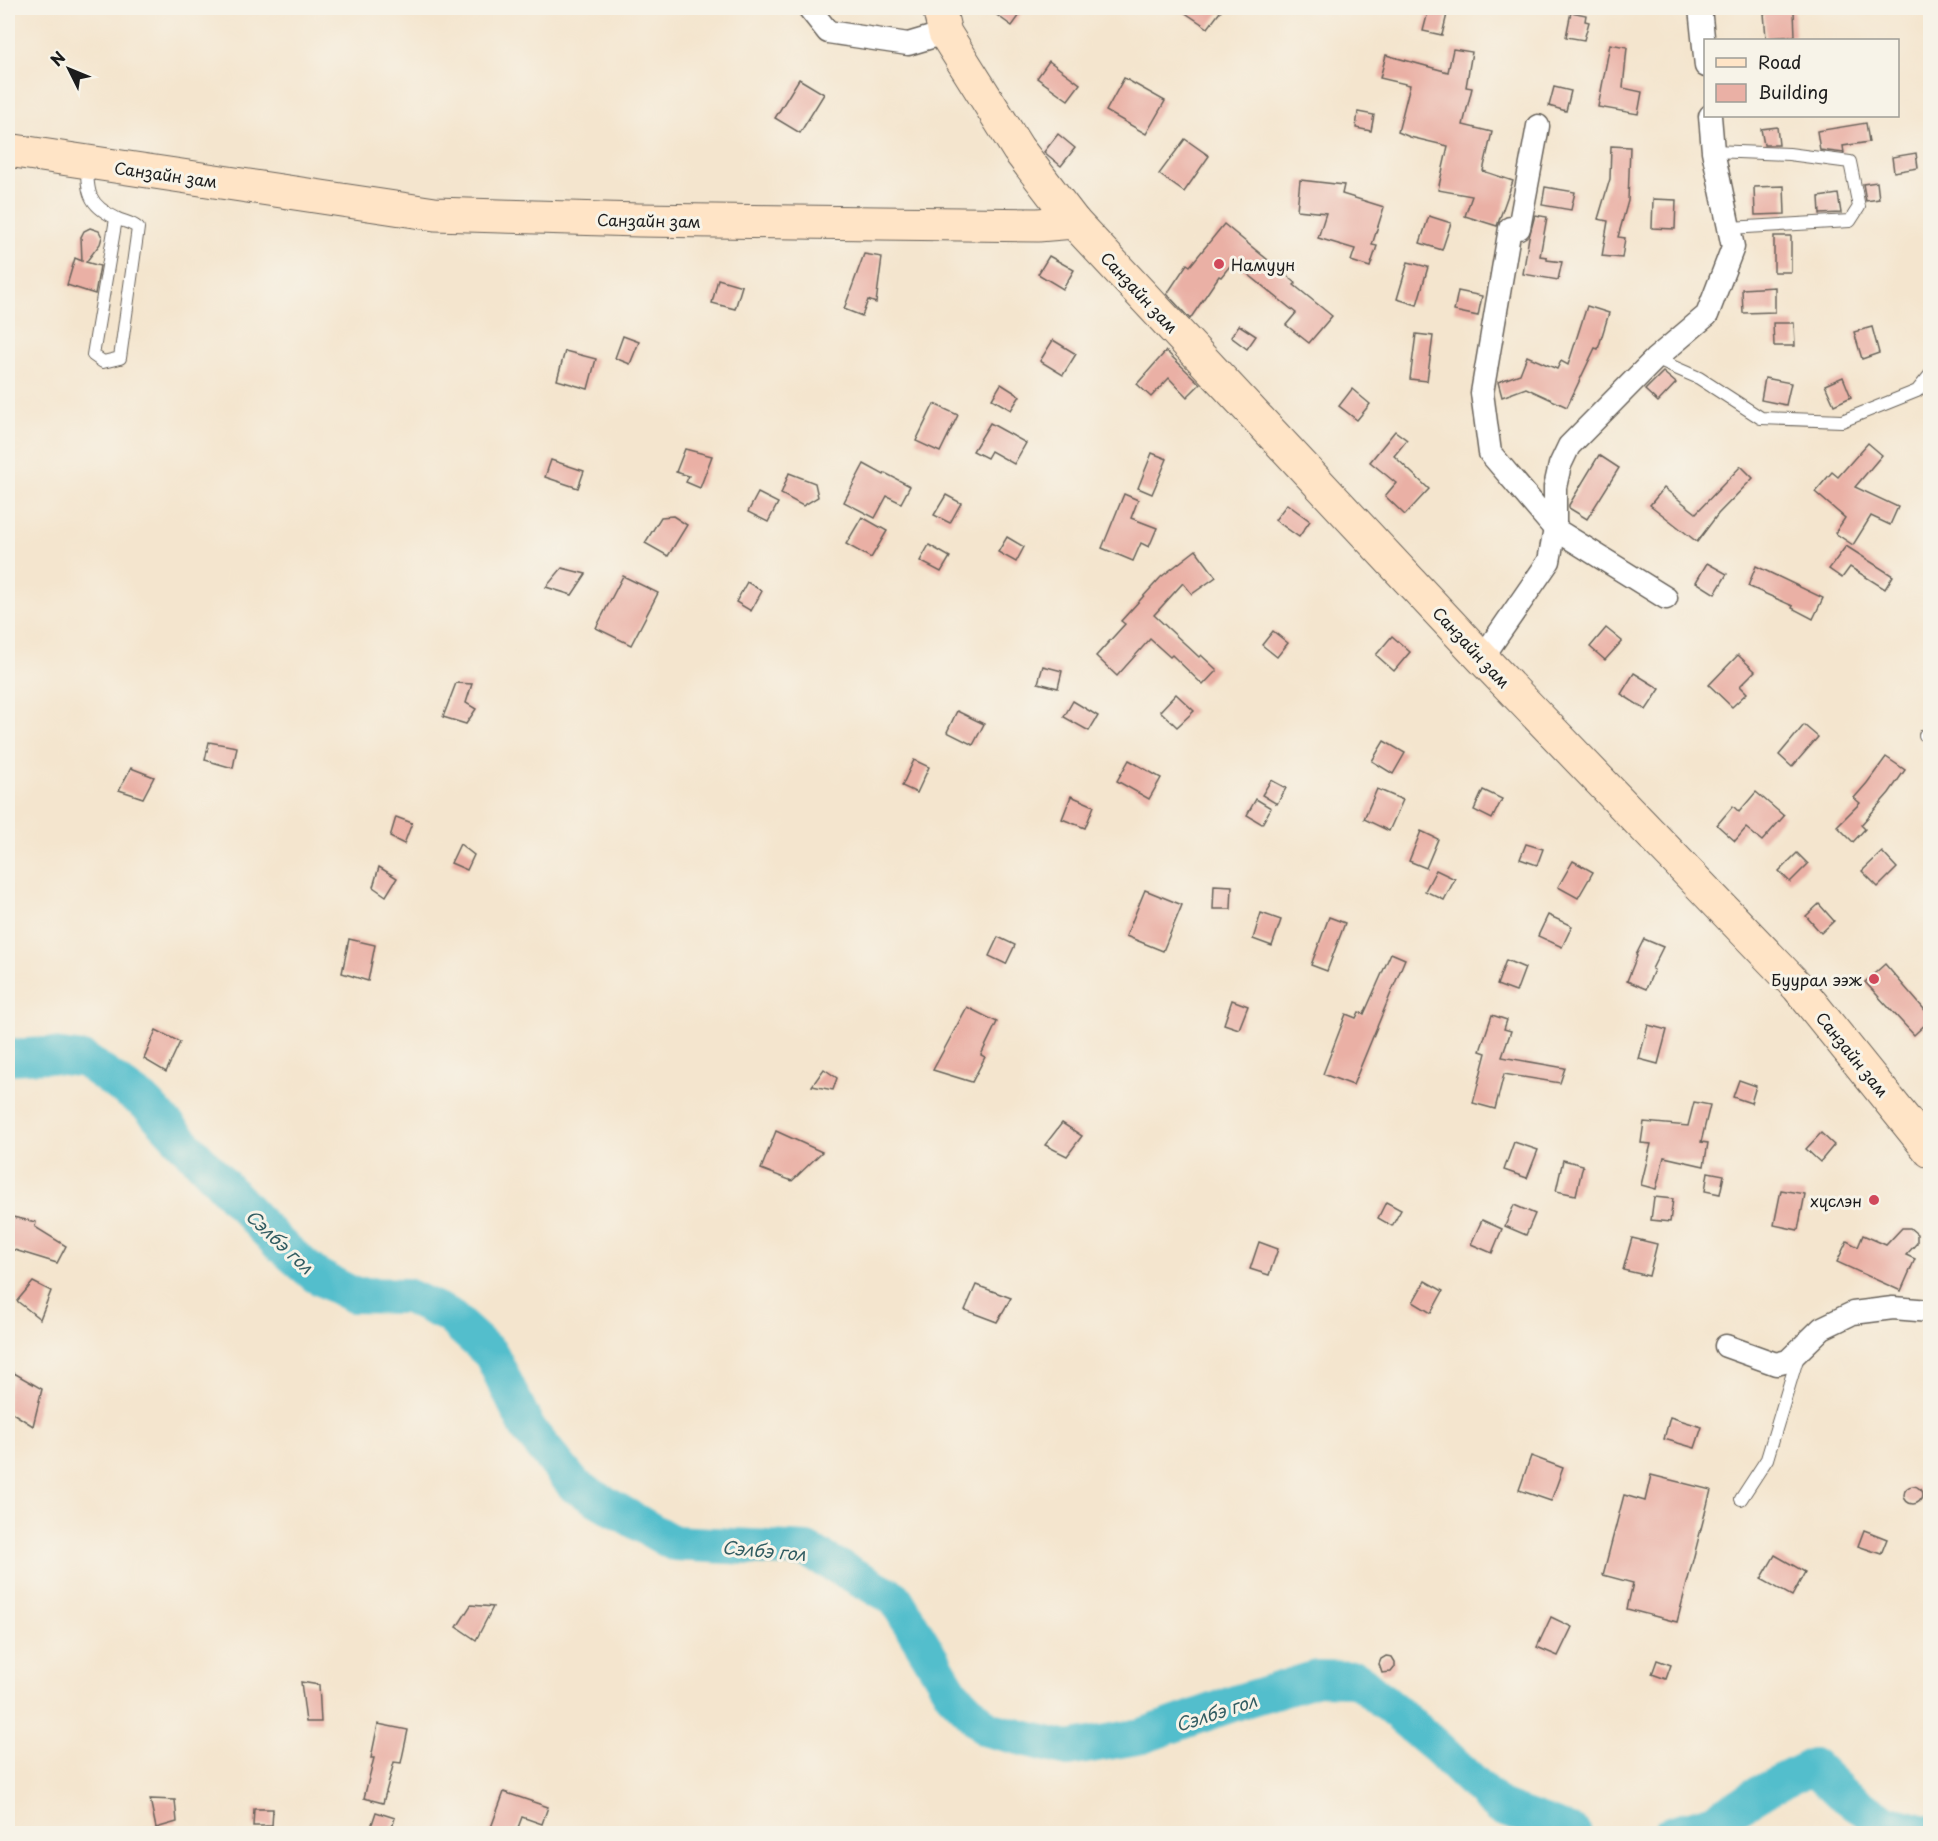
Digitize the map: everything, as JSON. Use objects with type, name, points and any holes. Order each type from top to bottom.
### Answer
[{"type":"main road","points":[[942,20],[1018,149],[1074,222]]},
{"type":"main road","name":"Санзайн зам","points":[[8,150],[435,214],[639,220],[1038,225],[1074,222],[1482,658],[1798,987],[1930,1151]]},
{"type":"street","points":[[810,8],[828,32],[908,44],[942,20]]},
{"type":"street","points":[[1700,8],[1704,47]]},
{"type":"street","points":[[1482,658],[1549,561],[1555,529],[1555,487],[1560,465],[1569,446],[1655,359],[1707,315],[1733,247],[1713,151],[1710,117]]},
{"type":"street","points":[[1538,126],[1520,228],[1510,228],[1482,393],[1490,453],[1555,529],[1666,598]]},
{"type":"street","points":[[1726,1346],[1776,1364],[1788,1361],[1800,1352],[1822,1328],[1853,1312],[1893,1308],[1930,1311]]},
{"type":"lane","points":[[1713,151],[1789,154],[1850,162],[1859,207],[1850,221],[1729,228]]},
{"type":"lane","points":[[87,162],[87,190],[95,205],[116,219],[133,224],[138,228],[120,358],[103,362],[93,355],[116,219]]},
{"type":"lane","points":[[1655,359],[1699,378],[1761,418],[1842,421],[1917,391],[1930,375]]},
{"type":"lane","points":[[1741,1499],[1767,1459],[1800,1352]]},
{"type":"building","points":[[987,8],[1025,8],[1012,26]]},
{"type":"building","points":[[1178,8],[1223,8],[1208,28]]},
{"type":"building","points":[[1429,8],[1448,10],[1442,35],[1423,31]]},
{"type":"building","points":[[1794,11],[1795,36],[1766,38],[1764,13]]},
{"type":"building","points":[[1571,12],[1586,15],[1585,21],[1589,22],[1584,40],[1566,37]]},
{"type":"building","points":[[1610,44],[1627,47],[1623,88],[1642,92],[1638,114],[1598,107]]},
{"type":"building","points":[[1453,49],[1472,52],[1466,87],[1472,88],[1463,125],[1492,132],[1483,171],[1513,181],[1497,226],[1465,216],[1472,196],[1438,190],[1448,146],[1398,132],[1410,85],[1380,78],[1386,55],[1448,72]]},
{"type":"building","points":[[1049,61],[1080,84],[1068,100],[1037,78]]},
{"type":"building","points":[[1124,78],[1165,101],[1146,134],[1106,111]]},
{"type":"building","points":[[799,79],[824,94],[800,133],[775,118]]},
{"type":"building","points":[[1554,87],[1571,91],[1566,111],[1549,106]]},
{"type":"building","points":[[1358,112],[1374,115],[1371,131],[1356,128]]},
{"type":"building","points":[[1866,123],[1869,142],[1843,146],[1844,153],[1820,150],[1817,131]]},
{"type":"building","points":[[1777,127],[1779,145],[1764,145],[1761,129]]},
{"type":"building","points":[[1058,134],[1075,148],[1061,166],[1044,152]]},
{"type":"building","points":[[1185,139],[1209,156],[1184,192],[1159,174]]},
{"type":"building","points":[[1611,146],[1630,147],[1628,201],[1618,237],[1625,238],[1622,258],[1602,256],[1608,221],[1598,219],[1610,179]]},
{"type":"building","points":[[1916,153],[1918,168],[1894,172],[1892,157]]},
{"type":"building","points":[[1300,180],[1344,185],[1342,194],[1384,207],[1372,245],[1377,246],[1370,267],[1351,261],[1355,249],[1318,238],[1326,213],[1297,210]]},
{"type":"building","points":[[1877,182],[1879,199],[1866,201],[1863,184]]},
{"type":"building","points":[[1784,186],[1785,214],[1755,215],[1754,187]]},
{"type":"building","points":[[1545,187],[1575,192],[1571,210],[1542,205]]},
{"type":"building","points":[[1838,194],[1841,213],[1820,214],[1819,197]]},
{"type":"building","points":[[1653,199],[1676,200],[1675,229],[1652,228]]},
{"type":"building","points":[[1535,215],[1547,217],[1540,256],[1547,257],[1547,260],[1562,262],[1558,280],[1523,274]]},
{"type":"building","points":[[1429,216],[1451,223],[1442,250],[1420,243]]},
{"type":"building","points":[[1224,224],[1332,316],[1309,343],[1286,325],[1296,313],[1233,262],[1221,277],[1219,276],[1190,319],[1167,294],[1187,264],[1190,266]]},
{"type":"building","points":[[90,228],[99,231],[102,237],[100,244],[86,262],[100,266],[95,294],[67,285],[75,258],[82,261],[81,237],[84,231]]},
{"type":"building","points":[[1774,236],[1791,236],[1791,272],[1774,272]]},
{"type":"building","points":[[864,254],[882,257],[876,303],[868,300],[862,316],[844,309]]},
{"type":"building","points":[[1049,256],[1074,270],[1063,289],[1038,274]]},
{"type":"building","points":[[1408,262],[1428,267],[1417,305],[1397,299]]},
{"type":"building","points":[[718,279],[742,286],[735,309],[712,303]]},
{"type":"building","points":[[1775,287],[1775,312],[1743,313],[1742,289]]},
{"type":"building","points":[[1458,291],[1482,296],[1478,316],[1454,311]]},
{"type":"building","points":[[1587,306],[1609,313],[1598,349],[1595,348],[1567,407],[1526,388],[1502,397],[1498,382],[1520,374],[1527,356],[1557,369],[1561,361],[1568,365]]},
{"type":"building","points":[[1773,323],[1794,323],[1795,346],[1774,346]]},
{"type":"building","points":[[1239,325],[1256,336],[1247,349],[1231,337]]},
{"type":"building","points":[[1872,327],[1879,353],[1862,359],[1854,332]]},
{"type":"building","points":[[1416,334],[1433,336],[1427,381],[1410,379]]},
{"type":"building","points":[[623,336],[639,342],[630,364],[615,358]]},
{"type":"building","points":[[1053,340],[1076,354],[1063,375],[1040,361]]},
{"type":"building","points":[[565,351],[596,359],[588,389],[557,380]]},
{"type":"building","points":[[1166,351],[1200,384],[1187,397],[1169,378],[1151,397],[1137,384]]},
{"type":"building","points":[[1663,372],[1676,383],[1658,402],[1645,390]]},
{"type":"building","points":[[1843,377],[1851,397],[1834,405],[1825,385]]},
{"type":"building","points":[[1765,378],[1791,383],[1786,405],[1761,400]]},
{"type":"building","points":[[1001,384],[1020,396],[1011,410],[992,399]]},
{"type":"building","points":[[1352,389],[1370,404],[1357,420],[1339,406]]},
{"type":"building","points":[[934,404],[958,415],[940,452],[916,441]]},
{"type":"building","points":[[990,423],[1026,443],[1014,464],[991,451],[987,458],[973,451]]},
{"type":"building","points":[[1395,431],[1407,440],[1394,456],[1429,489],[1405,515],[1385,496],[1396,483],[1370,462]]},
{"type":"building","points":[[1868,443],[1882,455],[1855,487],[1898,507],[1890,525],[1871,516],[1853,545],[1835,533],[1845,518],[1815,492],[1832,472],[1838,477]]},
{"type":"building","points":[[685,449],[712,456],[700,488],[686,482],[689,476],[676,472]]},
{"type":"building","points":[[1152,453],[1167,459],[1152,494],[1138,488]]},
{"type":"building","points":[[1599,455],[1619,468],[1587,519],[1569,508],[1569,505]]},
{"type":"building","points":[[551,460],[584,471],[578,488],[545,477]]},
{"type":"building","points":[[864,464],[910,486],[901,503],[887,496],[875,518],[844,502]]},
{"type":"building","points":[[1741,466],[1753,478],[1718,514],[1697,542],[1650,505],[1664,488],[1696,513]]},
{"type":"building","points":[[789,473],[815,483],[818,497],[803,506],[781,494]]},
{"type":"building","points":[[758,493],[778,503],[768,522],[748,512]]},
{"type":"building","points":[[1124,494],[1138,500],[1131,518],[1157,528],[1149,547],[1141,543],[1133,561],[1102,548]]},
{"type":"building","points":[[946,495],[961,503],[950,523],[934,515]]},
{"type":"building","points":[[1287,504],[1310,521],[1299,537],[1275,520]]},
{"type":"building","points":[[673,516],[687,525],[668,556],[645,543],[661,517]]},
{"type":"building","points":[[862,517],[887,531],[871,558],[846,544]]},
{"type":"building","points":[[1007,537],[1024,547],[1016,562],[998,552]]},
{"type":"building","points":[[929,545],[950,557],[941,572],[920,561]]},
{"type":"building","points":[[1846,546],[1893,576],[1885,589],[1850,567],[1842,578],[1829,569]]},
{"type":"building","points":[[1196,550],[1216,577],[1192,594],[1183,583],[1154,615],[1199,657],[1201,655],[1217,670],[1203,685],[1172,655],[1170,657],[1150,639],[1117,676],[1096,656],[1125,624],[1121,621],[1161,577]]},
{"type":"building","points":[[1707,563],[1727,574],[1715,594],[1696,582]]},
{"type":"building","points":[[1756,566],[1823,598],[1813,619],[1792,608],[1793,606],[1748,586]]},
{"type":"building","points":[[562,568],[586,574],[572,595],[546,587]]},
{"type":"building","points":[[623,576],[658,593],[631,645],[596,628]]},
{"type":"building","points":[[747,582],[762,591],[751,611],[736,602]]},
{"type":"building","points":[[1606,628],[1622,641],[1605,660],[1590,647]]},
{"type":"building","points":[[1273,631],[1288,643],[1277,657],[1262,645]]},
{"type":"building","points":[[1392,636],[1410,652],[1394,671],[1376,655]]},
{"type":"building","points":[[1738,655],[1755,671],[1740,686],[1747,693],[1732,707],[1709,685]]},
{"type":"building","points":[[1043,666],[1062,671],[1058,688],[1038,683]]},
{"type":"building","points":[[1634,673],[1660,689],[1646,710],[1621,694]]},
{"type":"building","points":[[456,683],[472,684],[466,703],[476,709],[466,724],[443,717]]},
{"type":"building","points":[[1176,694],[1194,711],[1177,727],[1160,711]]},
{"type":"building","points":[[1073,701],[1098,716],[1089,731],[1064,717]]},
{"type":"building","points":[[957,711],[984,724],[973,745],[947,732]]},
{"type":"building","points":[[1804,725],[1818,737],[1792,767],[1779,755]]},
{"type":"building","points":[[1384,741],[1405,753],[1393,774],[1372,761]]},
{"type":"building","points":[[209,742],[237,747],[233,768],[205,760]]},
{"type":"building","points":[[1886,757],[1905,770],[1889,793],[1861,825],[1865,829],[1853,842],[1837,826],[1860,803],[1854,798]]},
{"type":"building","points":[[914,760],[929,767],[917,793],[902,786]]},
{"type":"building","points":[[1129,760],[1161,778],[1149,799],[1117,781]]},
{"type":"building","points":[[131,768],[154,777],[143,798],[119,790]]},
{"type":"building","points":[[1271,780],[1286,788],[1277,804],[1262,795]]},
{"type":"building","points":[[1377,789],[1403,800],[1389,831],[1364,819]]},
{"type":"building","points":[[1483,790],[1502,799],[1492,819],[1474,810]]},
{"type":"building","points":[[1756,792],[1784,816],[1762,841],[1746,828],[1735,841],[1717,825],[1733,806],[1739,812]]},
{"type":"building","points":[[1071,796],[1094,806],[1085,828],[1062,819]]},
{"type":"building","points":[[1256,799],[1271,808],[1262,824],[1247,815]]},
{"type":"building","points":[[396,817],[412,823],[404,844],[390,837]]},
{"type":"building","points":[[1421,831],[1438,839],[1426,868],[1409,861]]},
{"type":"building","points":[[460,844],[474,855],[467,870],[451,863]]},
{"type":"building","points":[[1526,844],[1543,849],[1537,865],[1520,859]]},
{"type":"building","points":[[1882,852],[1897,868],[1878,887],[1862,871]]},
{"type":"building","points":[[1797,853],[1808,864],[1790,882],[1779,871]]},
{"type":"building","points":[[1573,861],[1593,872],[1578,898],[1558,887]]},
{"type":"building","points":[[379,867],[397,878],[386,896],[373,887]]},
{"type":"building","points":[[1436,870],[1455,879],[1444,900],[1425,891]]},
{"type":"building","points":[[1214,885],[1232,886],[1231,909],[1213,909]]},
{"type":"building","points":[[1145,890],[1182,905],[1163,951],[1126,936]]},
{"type":"building","points":[[1819,904],[1834,921],[1821,933],[1806,916]]},
{"type":"building","points":[[1261,913],[1281,920],[1272,946],[1253,939]]},
{"type":"building","points":[[1548,915],[1572,926],[1562,947],[1538,936]]},
{"type":"building","points":[[1329,917],[1345,923],[1327,971],[1311,965]]},
{"type":"building","points":[[998,937],[1015,945],[1006,964],[989,956]]},
{"type":"building","points":[[349,939],[375,945],[368,981],[342,973]]},
{"type":"building","points":[[1644,939],[1663,947],[1652,969],[1654,970],[1646,989],[1627,981]]},
{"type":"building","points":[[1391,953],[1405,959],[1353,1085],[1323,1074],[1346,1014],[1356,1018],[1359,1012],[1364,1014]]},
{"type":"building","points":[[1506,960],[1525,968],[1516,992],[1497,985]]},
{"type":"building","points":[[1885,964],[1930,1016],[1930,1020],[1914,1035],[1865,982]]},
{"type":"building","points":[[1232,1000],[1248,1006],[1239,1029],[1224,1024]]},
{"type":"building","points":[[967,1007],[997,1022],[981,1055],[985,1057],[972,1082],[933,1070]]},
{"type":"building","points":[[1492,1015],[1507,1020],[1504,1029],[1511,1031],[1502,1057],[1565,1068],[1560,1083],[1504,1074],[1495,1109],[1473,1103],[1486,1053],[1480,1051]]},
{"type":"building","points":[[1648,1025],[1667,1030],[1658,1064],[1639,1059]]},
{"type":"building","points":[[156,1030],[180,1042],[166,1072],[144,1059]]},
{"type":"building","points":[[824,1069],[837,1078],[833,1090],[812,1086]]},
{"type":"building","points":[[1739,1080],[1756,1086],[1751,1103],[1733,1097]]},
{"type":"building","points":[[1694,1102],[1710,1105],[1701,1142],[1708,1143],[1704,1166],[1664,1157],[1656,1189],[1641,1185],[1651,1144],[1641,1143],[1644,1122],[1688,1126]]},
{"type":"building","points":[[1062,1123],[1082,1136],[1067,1156],[1045,1145]]},
{"type":"building","points":[[776,1131],[822,1152],[792,1181],[761,1169]]},
{"type":"building","points":[[1821,1133],[1834,1145],[1820,1162],[1806,1149]]},
{"type":"building","points":[[1514,1142],[1538,1150],[1527,1178],[1504,1170]]},
{"type":"building","points":[[1563,1160],[1583,1165],[1576,1195],[1556,1191]]},
{"type":"building","points":[[1708,1172],[1724,1175],[1720,1194],[1705,1191]]},
{"type":"building","points":[[1781,1190],[1805,1194],[1798,1230],[1774,1225]]},
{"type":"building","points":[[1654,1197],[1673,1199],[1670,1222],[1651,1220]]},
{"type":"building","points":[[1386,1202],[1401,1210],[1392,1226],[1378,1218]]},
{"type":"building","points":[[1514,1205],[1535,1214],[1526,1235],[1505,1226]]},
{"type":"building","points":[[8,1216],[36,1222],[35,1227],[66,1246],[57,1263],[8,1248]]},
{"type":"building","points":[[1482,1220],[1502,1229],[1492,1253],[1471,1244]]},
{"type":"building","points":[[1902,1228],[1910,1228],[1917,1234],[1917,1243],[1906,1255],[1915,1259],[1901,1291],[1837,1262],[1847,1241],[1858,1247],[1863,1235],[1886,1245]]},
{"type":"building","points":[[1632,1238],[1657,1244],[1649,1276],[1623,1270]]},
{"type":"building","points":[[1259,1242],[1278,1249],[1269,1275],[1250,1269]]},
{"type":"building","points":[[1425,1281],[1443,1291],[1431,1313],[1413,1302]]},
{"type":"building","points":[[33,1282],[51,1291],[40,1319],[17,1301]]},
{"type":"building","points":[[976,1285],[1011,1298],[997,1322],[965,1310]]},
{"type":"building","points":[[14,1373],[42,1389],[33,1426],[8,1410],[8,1392]]},
{"type":"building","points":[[1670,1417],[1702,1427],[1695,1448],[1664,1439]]},
{"type":"building","points":[[1531,1456],[1563,1468],[1551,1501],[1519,1490]]},
{"type":"building","points":[[1651,1475],[1711,1490],[1677,1622],[1627,1609],[1633,1583],[1603,1575],[1624,1495],[1645,1501]]},
{"type":"building","points":[[1909,1486],[1917,1486],[1922,1491],[1920,1502],[1909,1504],[1904,1499],[1904,1491]]},
{"type":"building","points":[[1864,1530],[1887,1539],[1881,1554],[1858,1546]]},
{"type":"building","points":[[1775,1555],[1805,1572],[1792,1596],[1761,1579]]},
{"type":"building","points":[[471,1605],[493,1607],[476,1640],[457,1627]]},
{"type":"building","points":[[1551,1617],[1572,1627],[1558,1656],[1537,1647]]},
{"type":"building","points":[[1386,1656],[1392,1657],[1395,1667],[1391,1672],[1382,1673],[1379,1664]]},
{"type":"building","points":[[1657,1660],[1671,1665],[1666,1679],[1652,1674]]},
{"type":"building","points":[[301,1682],[319,1685],[321,1722],[306,1722]]},
{"type":"building","points":[[378,1724],[408,1730],[401,1763],[394,1762],[383,1803],[364,1798],[374,1758],[371,1758]]},
{"type":"building","points":[[504,1792],[548,1807],[542,1824],[522,1817],[516,1833],[489,1833]]},
{"type":"building","points":[[150,1799],[175,1800],[177,1822],[156,1828]]},
{"type":"building","points":[[254,1809],[273,1809],[272,1826],[253,1826]]},
{"type":"building","points":[[376,1812],[395,1818],[390,1833],[370,1830]]},
{"type":"waterway","name":"Сэлбэ гол","points":[[8,1057],[47,1055],[84,1060],[147,1104],[277,1242],[315,1275],[353,1295],[407,1296],[448,1315],[491,1354],[528,1429],[575,1486],[673,1543],[807,1550],[895,1598],[952,1693],[987,1729],[1068,1749],[1142,1736],[1238,1702],[1317,1678],[1357,1679],[1430,1741],[1499,1807],[1574,1834]]},
{"type":"waterway","name":"Сэлбэ гол","points":[[1670,1834],[1714,1821],[1766,1789],[1813,1766],[1841,1793],[1887,1823],[1929,1834]]},
{"type":"place","name":"Намуун","points":[[1219,264]]},
{"type":"place","name":"Буурал ээж","points":[[1874,979]]},
{"type":"place","name":"хүслэн","points":[[1874,1200]]}]
